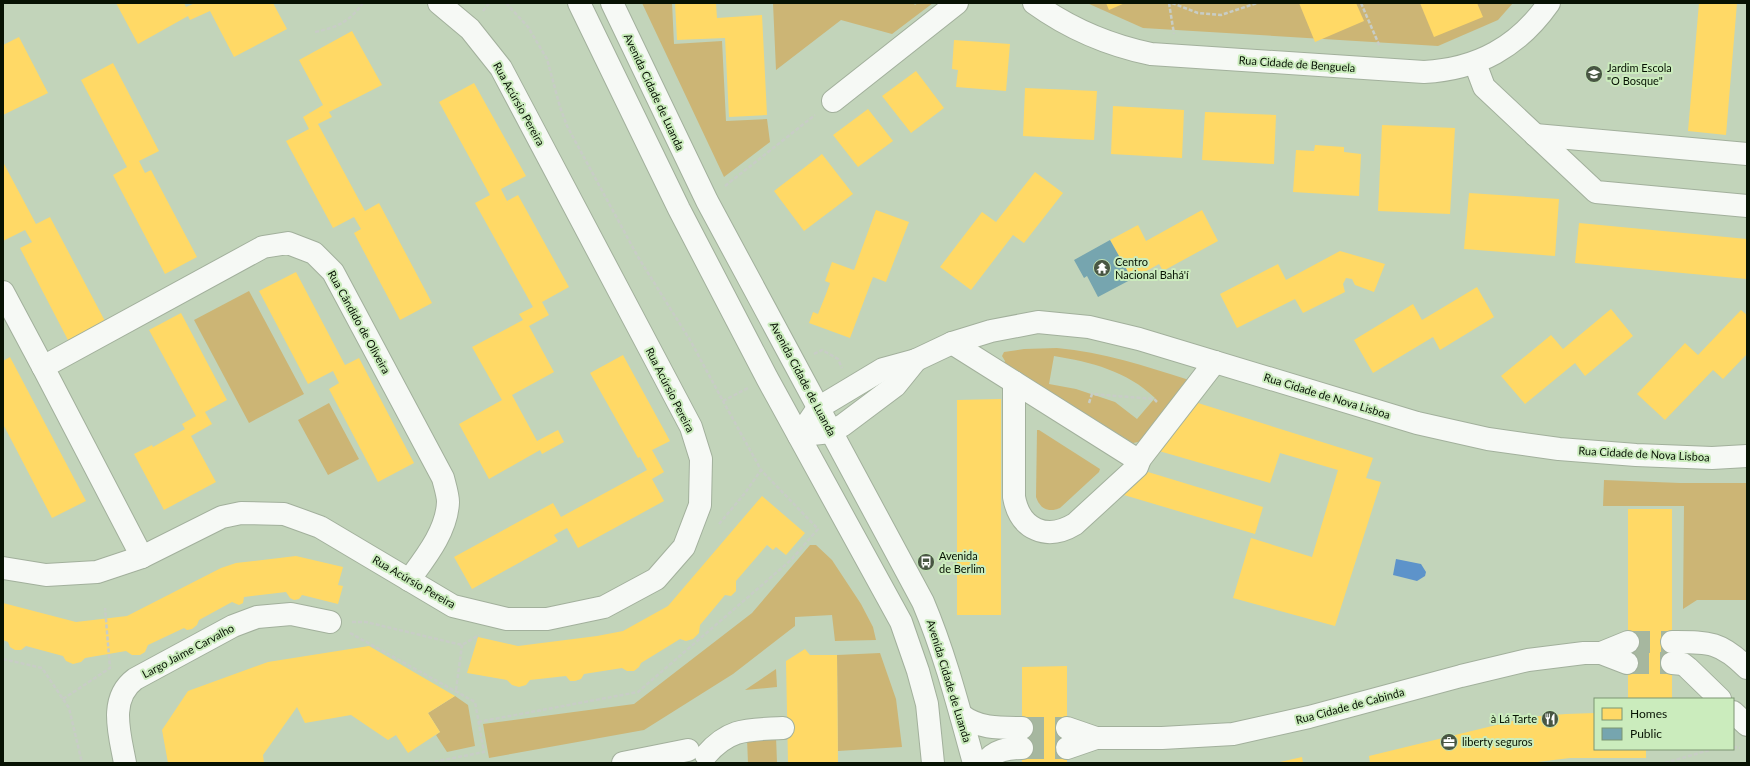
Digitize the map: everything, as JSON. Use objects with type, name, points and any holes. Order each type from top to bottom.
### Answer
[{"type":"street","name":"Rua Acúrsio Pereira","points":[[3,568],[46,575],[97,572],[142,557],[222,517],[241,513],[284,514],[320,528],[453,606],[507,619],[547,619],[604,607],[656,579],[684,547],[700,505],[701,459],[691,427],[501,68],[470,29],[439,3]]},
{"type":"street","points":[[580,3],[679,209],[799,436],[901,622],[918,671],[927,704],[933,763]]},
{"type":"street","name":"Avenida Cidade de Luanda","points":[[612,3],[692,171],[923,602],[937,635],[974,763]]},
{"type":"street","points":[[833,101],[957,3]]},
{"type":"street","name":"Rua Cidade de Benguela","points":[[1034,3],[1050,14],[1089,36],[1130,50],[1151,54],[1424,72],[1442,71],[1475,63],[1506,47],[1537,19],[1548,3]]},
{"type":"street","points":[[1475,63],[1484,87],[1596,192],[1747,206]]},
{"type":"street","points":[[1535,135],[1747,154]]},
{"type":"street","name":"Rua Cândido de Oliveira","points":[[43,367],[262,247],[288,243],[314,253],[333,272],[443,478],[448,502],[443,526],[426,557],[409,580]]},
{"type":"street","points":[[3,292],[142,557]]},
{"type":"street","name":"Rua Cidade de Nova Lisboa","points":[[799,436],[818,408],[883,369],[916,360],[952,343],[991,330],[1038,322],[1089,327],[1139,339],[1417,423],[1488,438],[1559,449],[1636,455],[1712,458],[1747,456]]},
{"type":"street","points":[[952,343],[1133,457],[1140,459]]},
{"type":"street","name":"Rua Cidade de Nova Lisboa","points":[[799,436],[831,432],[843,425],[895,386],[916,360]]},
{"type":"street","points":[[1014,382],[1014,497],[1016,507],[1020,517],[1032,527],[1046,533],[1057,532],[1066,530],[1075,524],[1137,467],[1140,459],[1215,362]]},
{"type":"street","name":"Largo Jaime Carvalho","points":[[125,763],[118,711],[122,692],[127,684],[233,626],[257,617],[291,614],[330,622]]},
{"type":"street","points":[[1719,698],[1672,653],[1701,642],[1714,645],[1733,654],[1747,668]]},
{"type":"street","name":"Rua Cidade de Cabinda","points":[[1067,738],[1162,738],[1234,734],[1309,717],[1461,676],[1528,660],[1578,654],[1628,653]]},
{"type":"street","points":[[1734,713],[1747,725]]},
{"type":"street","points":[[961,715],[969,721],[1022,738],[995,754],[985,763]]},
{"type":"street","points":[[623,763],[702,756],[721,740],[737,732],[783,728]]},
{"type":"street","points":[[669,763],[676,755],[702,756]]},
{"type":"path","points":[[316,32],[331,28],[353,16],[363,3]]},
{"type":"path","points":[[478,722],[638,692],[791,560],[818,529],[761,470],[690,340],[638,257],[567,126],[547,60],[541,47],[528,28],[506,3]]},
{"type":"path","points":[[1169,3],[1174,36]]},
{"type":"path","points":[[1172,3],[1198,13],[1221,14],[1257,3]]},
{"type":"path","points":[[1361,3],[1381,50]]},
{"type":"path","points":[[727,185],[833,101]]},
{"type":"path","points":[[795,364],[822,350],[838,359],[852,387]]},
{"type":"path","points":[[723,401],[768,378]]},
{"type":"path","points":[[1092,394],[1154,399],[1158,402]]},
{"type":"path","points":[[745,493],[761,470]]},
{"type":"path","points":[[63,699],[110,668],[105,608]]},
{"type":"path","points":[[330,622],[456,690],[475,702],[484,752],[428,763]]},
{"type":"path","points":[[366,622],[462,645],[456,690]]},
{"type":"path","points":[[3,659],[42,668],[69,708],[82,763]]},
{"type":"path","points":[[1665,763],[1710,750]]},
{"type":"shaded area","points":[[642,3],[672,3],[674,44],[722,41],[726,121],[767,119],[770,142],[724,177]]},
{"type":"shaded area","points":[[773,3],[913,3],[915,5],[918,3],[933,3],[892,34],[841,20],[776,70]]},
{"type":"shaded area","points":[[1087,3],[1513,3],[1498,20],[1438,46],[1143,28]]},
{"type":"shaded area","points":[[249,291],[304,394],[249,423],[194,320]]},
{"type":"shaded area","points":[[1057,348],[1107,356],[1189,380],[1143,441],[1133,443],[1004,364],[1005,361],[1002,356],[1004,352],[1024,349]],"holes":[[[1054,356],[1081,361],[1108,369],[1133,381],[1155,398],[1137,419],[1115,402],[1076,389],[1049,384]]]},
{"type":"shaded area","points":[[329,403],[359,459],[328,475],[298,420]]},
{"type":"shaded area","points":[[1037,430],[1100,469],[1099,472],[1060,508],[1052,510],[1042,507],[1036,497]]},
{"type":"shaded area","points":[[1604,480],[1680,483],[1747,483],[1747,600],[1697,600],[1683,609],[1684,506],[1603,506]]},
{"type":"shaded area","points":[[810,545],[816,545],[832,560],[861,604],[873,627],[876,640],[835,641],[832,615],[795,617],[795,626],[733,674],[644,730],[489,758],[483,724],[634,704],[752,613]]},
{"type":"shaded area","points":[[880,653],[896,699],[902,747],[838,751],[837,655]]},
{"type":"shaded area","points":[[776,669],[777,687],[745,690]]},
{"type":"shaded area","points":[[455,696],[468,705],[475,746],[447,752],[436,735],[440,732],[428,713]]},
{"type":"shaded area","points":[[776,737],[777,763],[748,763],[747,739]]},
{"type":"water","points":[[1396,559],[1421,564],[1426,572],[1425,576],[1417,581],[1393,575]]},
{"type":"building: Homes","points":[[116,3],[184,3],[186,7],[195,3],[273,3],[287,29],[234,57],[210,11],[190,20],[188,16],[138,44]]},
{"type":"building: Homes","points":[[675,3],[716,3],[717,18],[762,15],[767,115],[729,117],[725,38],[677,40]]},
{"type":"building: Homes","points":[[1106,3],[1125,3],[1109,10]]},
{"type":"building: Homes","points":[[1299,3],[1356,3],[1364,21],[1315,42]]},
{"type":"building: Homes","points":[[1420,3],[1477,3],[1483,17],[1434,37]]},
{"type":"building: Homes","points":[[1699,3],[1737,3],[1726,135],[1688,131]]},
{"type":"building: Homes","points":[[352,31],[382,85],[329,112],[332,117],[318,124],[365,211],[379,203],[432,303],[400,320],[354,233],[361,229],[354,217],[333,228],[286,141],[309,129],[303,117],[323,105],[299,60]]},
{"type":"building: Homes","points":[[19,37],[48,93],[3,115],[3,45]]},
{"type":"building: Homes","points":[[954,40],[1010,44],[1006,91],[956,87],[958,70],[952,69]]},
{"type":"building: Homes","points":[[113,63],[159,151],[139,161],[145,173],[151,170],[197,257],[165,274],[113,175],[127,167],[81,80]]},
{"type":"building: Homes","points":[[916,71],[944,108],[911,133],[882,96]]},
{"type":"building: Homes","points":[[474,83],[526,176],[501,189],[507,201],[518,195],[569,287],[542,302],[549,315],[529,326],[554,372],[512,395],[537,441],[558,430],[564,442],[542,454],[540,450],[489,479],[459,424],[502,400],[472,347],[523,320],[519,314],[533,307],[475,203],[490,195],[439,102]]},
{"type":"building: Homes","points":[[1025,88],[1097,91],[1094,140],[1023,136]]},
{"type":"building: Homes","points":[[1113,106],[1184,110],[1182,158],[1111,154]]},
{"type":"building: Homes","points":[[868,109],[893,141],[858,167],[833,135]]},
{"type":"building: Homes","points":[[1205,112],[1276,115],[1274,164],[1202,160]]},
{"type":"building: Homes","points":[[1382,125],[1455,128],[1450,214],[1378,211]]},
{"type":"building: Homes","points":[[1315,145],[1344,147],[1344,152],[1361,154],[1359,196],[1293,192],[1296,150],[1314,151]]},
{"type":"building: Homes","points":[[822,154],[853,194],[804,231],[774,191]]},
{"type":"building: Homes","points":[[3,162],[36,224],[50,217],[106,323],[69,342],[20,248],[32,242],[25,230],[3,241]]},
{"type":"building: Homes","points":[[1035,172],[1063,193],[1024,243],[1013,235],[971,290],[940,267],[982,212],[996,222]]},
{"type":"building: Homes","points":[[1469,193],[1559,199],[1555,256],[1464,249]]},
{"type":"building: Homes","points":[[876,210],[909,222],[886,282],[873,277],[850,338],[809,323],[813,312],[818,314],[826,294],[830,283],[825,281],[832,262],[854,270]]},
{"type":"building: Homes","points":[[1202,210],[1218,241],[1163,271],[1159,264],[1132,279],[1110,240],[1138,225],[1146,241]]},
{"type":"building: Homes","points":[[1579,223],[1747,239],[1747,279],[1575,263]]},
{"type":"building: Homes","points":[[1340,251],[1385,264],[1374,292],[1355,285],[1352,279],[1346,278],[1343,284],[1345,292],[1303,313],[1295,299],[1237,328],[1220,294],[1278,264],[1286,280]]},
{"type":"building: Homes","points":[[296,272],[345,365],[359,358],[414,463],[378,482],[329,389],[339,383],[333,371],[308,384],[259,291]]},
{"type":"building: Homes","points":[[1477,287],[1494,317],[1440,350],[1433,337],[1373,373],[1354,340],[1413,304],[1422,320]]},
{"type":"building: Homes","points":[[1611,309],[1633,336],[1585,376],[1575,363],[1525,404],[1501,376],[1551,335],[1563,349]]},
{"type":"building: Homes","points":[[1741,310],[1747,315],[1747,354],[1723,379],[1713,370],[1665,420],[1637,394],[1685,343],[1698,355]]},
{"type":"building: Homes","points":[[181,313],[227,400],[205,412],[212,424],[191,436],[216,482],[164,510],[134,454],[152,445],[153,447],[185,429],[182,424],[196,416],[149,330]]},
{"type":"building: Homes","points":[[623,355],[670,441],[652,450],[664,472],[652,479],[664,501],[578,548],[567,528],[554,535],[558,541],[472,589],[454,557],[553,503],[561,517],[647,470],[640,457],[638,458],[590,373]]},
{"type":"building: Homes","points":[[10,357],[86,501],[52,518],[3,424],[3,361]]},
{"type":"building: Homes","points":[[1001,399],[1001,615],[957,615],[957,400]]},
{"type":"building: Homes","points":[[1198,403],[1373,458],[1366,478],[1381,482],[1335,626],[1233,598],[1251,538],[1312,557],[1338,470],[1280,453],[1270,483],[1159,451]]},
{"type":"building: Homes","points":[[1148,472],[1263,507],[1255,534],[1124,495]]},
{"type":"building: Homes","points":[[762,496],[805,533],[786,555],[776,547],[773,550],[767,545],[736,581],[736,591],[731,596],[725,595],[700,625],[699,633],[693,639],[686,641],[680,639],[641,663],[634,671],[627,671],[622,668],[584,674],[581,679],[575,681],[570,681],[566,676],[530,680],[526,685],[519,687],[512,685],[507,680],[467,673],[478,637],[518,646],[597,636],[623,631],[668,606]]},
{"type":"building: Homes","points":[[1628,509],[1672,509],[1672,698],[1628,698]]},
{"type":"building: Homes","points":[[296,556],[343,567],[338,585],[343,586],[338,604],[302,595],[299,599],[294,600],[290,598],[286,592],[244,597],[243,603],[239,605],[232,602],[199,620],[197,625],[192,629],[187,630],[184,628],[148,645],[145,652],[140,655],[132,655],[126,651],[85,658],[81,662],[73,664],[66,661],[63,656],[26,646],[21,650],[15,650],[10,647],[8,642],[3,640],[3,603],[76,622],[127,616],[221,568],[236,563]]},
{"type":"building: Homes","points":[[369,646],[455,696],[428,713],[440,732],[408,753],[396,735],[388,740],[351,715],[305,723],[297,707],[263,755],[264,763],[168,763],[162,730],[188,691],[268,662]]},
{"type":"building: Homes","points":[[805,649],[810,655],[837,655],[838,763],[788,763],[786,661]]},
{"type":"building: Homes","points":[[1067,666],[1067,763],[1022,763],[1022,667]]},
{"type":"building: Homes","points":[[1594,713],[1594,750],[1646,750],[1646,758],[1570,758],[1529,763],[1370,763],[1369,756],[1529,717]]},
{"type":"building: Homes","points":[[1302,757],[1303,763],[1280,763],[1280,762]]},
{"type":"building: Public","name":"Centro Nacional Bahá'í","points":[[1110,240],[1132,279],[1098,297],[1087,276],[1084,278],[1074,260]]},
{"type":"tunnel","points":[[1628,642],[1672,642]]},
{"type":"tunnel","points":[[1627,663],[1672,663]]},
{"type":"tunnel","points":[[1022,728],[1067,728]]},
{"type":"tunnel","points":[[1022,748],[1067,748]]},
{"type":"place","name":"Jardim Escola \"O Bosque\"","points":[[1594,74]]},
{"type":"place","name":"Centro Nacional Bahá'í","points":[[1102,268]]},
{"type":"place","name":"Avenida de Berlim","points":[[926,562]]},
{"type":"place","name":"à Lá Tarte","points":[[1550,719]]},
{"type":"place","name":"liberty seguros","points":[[1449,742]]}]
